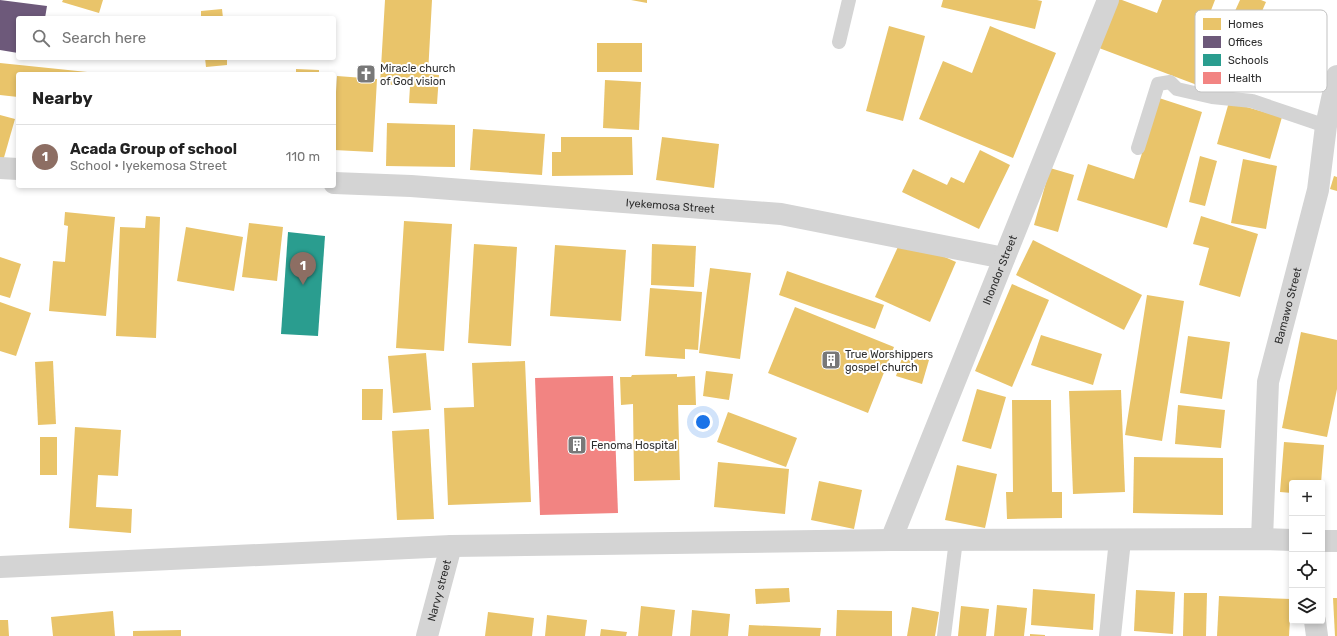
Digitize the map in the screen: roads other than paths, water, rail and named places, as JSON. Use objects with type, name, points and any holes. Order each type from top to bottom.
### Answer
[{"type":"street","name":"Ihondor Street","points":[[891,540],[1108,0]]},
{"type":"street","name":"Bamawo Street","points":[[1262,539],[1268,382],[1318,190],[1326,126],[1337,76]]},
{"type":"street","points":[[0,168],[16,169]]},
{"type":"street","name":"Iyekemosa Street","points":[[336,183],[411,186],[781,214],[1004,258]]},
{"type":"street","points":[[0,566],[451,546],[891,540],[1289,540]]},
{"type":"street","points":[[1110,636],[1120,540]]},
{"type":"street","points":[[1325,541],[1337,540]]},
{"type":"street","name":"Narvy street","points":[[427,636],[451,546]]},
{"type":"street","points":[[1315,624],[1316,636]]},
{"type":"lane","points":[[839,42],[849,0]]},
{"type":"lane","points":[[1138,148],[1158,84],[1170,82],[1177,89],[1212,97],[1252,101],[1326,126]]},
{"type":"lane","points":[[944,636],[956,540]]},
{"type":"place","name":"Miracle church of God vision","points":[[366,74]]},
{"type":"place","name":"Acada Group of school","points":[[303,285]]},
{"type":"place","name":"True Worshippers gospel church","points":[[831,360]]},
{"type":"place","name":"Fenoma Hospital","points":[[577,445]]}]
